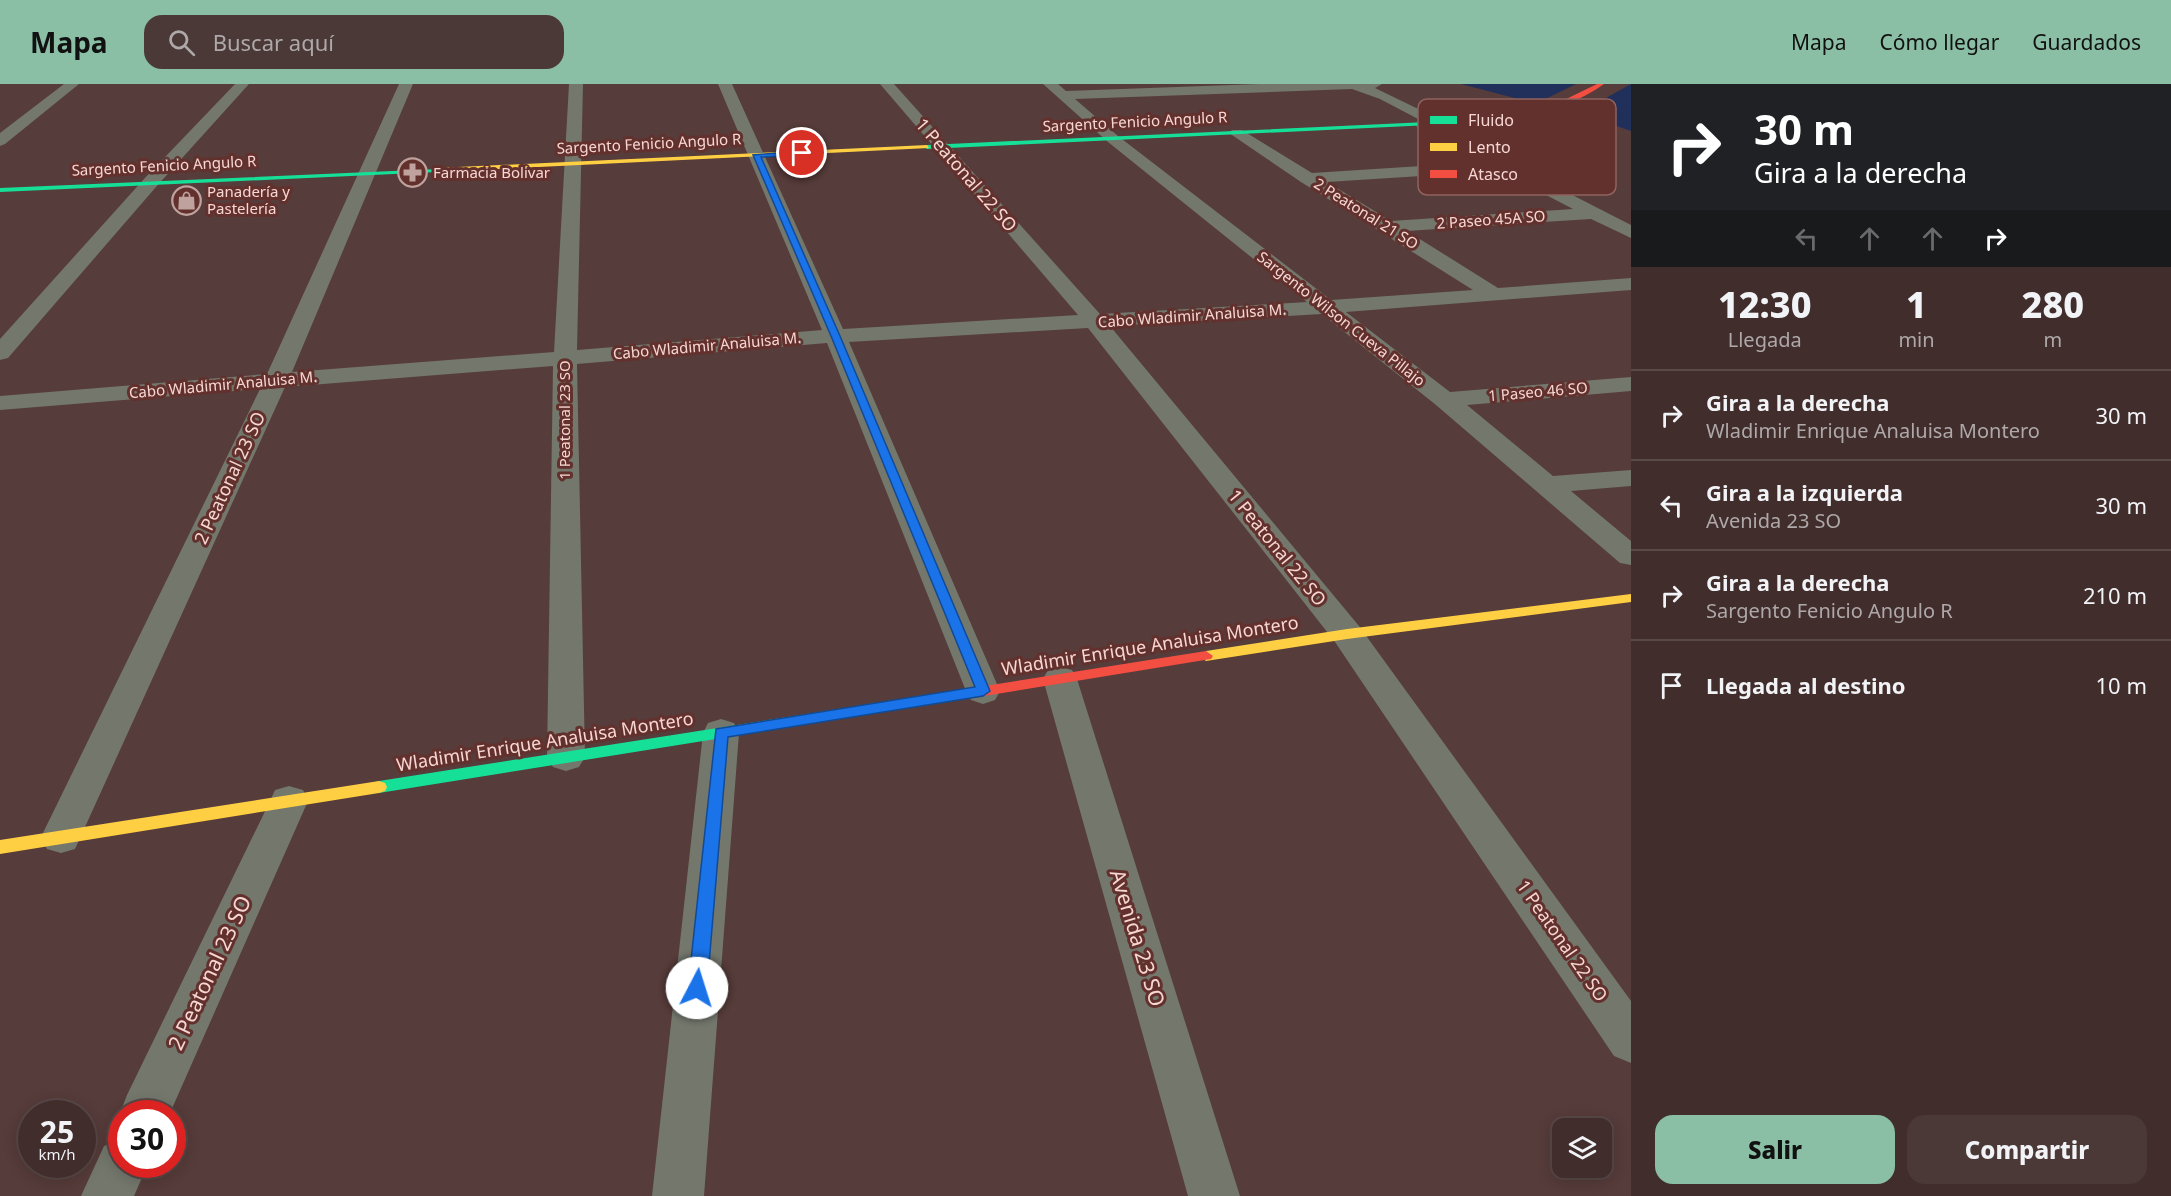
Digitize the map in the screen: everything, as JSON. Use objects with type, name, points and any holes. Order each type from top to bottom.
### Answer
[{"type":"street","points":[[0,141],[72,84]]},
{"type":"street","points":[[0,353],[150,183],[242,84]]},
{"type":"street","name":"2 Peatonal 23 SO","points":[[61,837],[276,381],[406,84]]},
{"type":"street","name":"1 Peatonal 23 SO","points":[[566,757],[565,358],[576,84]]},
{"type":"street","points":[[725,84],[836,336],[983,691]]},
{"type":"street","name":"1 Peatonal 22 SO","points":[[887,84],[1095,322],[1347,634],[1631,1040]]},
{"type":"street","points":[[1056,89],[1375,84]]},
{"type":"street","name":"Sargento Fenicio Angulo R","points":[[1575,99],[1601,84]]},
{"type":"street","points":[[1354,85],[1385,96],[1418,117]]},
{"type":"street","name":"Sargento Wilson Cueva Pillajo","points":[[1056,89],[1113,139],[1445,400],[1631,556]]},
{"type":"street","name":"Sargento Fenicio Angulo R","points":[[0,190],[1418,125]]},
{"type":"street","name":"2 Peatonal 21 SO","points":[[1237,134],[1494,294]]},
{"type":"street","points":[[1308,178],[1418,171]]},
{"type":"street","points":[[1558,195],[1631,232]]},
{"type":"street","name":"2 Paseo 45A SO","points":[[1389,227],[1593,213]]},
{"type":"street","name":"Cabo Wladimir Analuisa M.","points":[[0,403],[836,336],[1327,307],[1631,284]]},
{"type":"street","name":"1 Paseo 46 SO","points":[[1445,400],[1631,384]]},
{"type":"street","points":[[1548,485],[1631,478]]},
{"type":"street","name":"Wladimir Enrique Analuisa Montero","points":[[0,847],[1347,634],[1631,598]]},
{"type":"street","name":"Avenida 23 SO","points":[[1060,679],[1214,1196]]},
{"type":"street","points":[[678,1196],[721,733]]},
{"type":"street","name":"2 Peatonal 23 SO","points":[[152,1100],[289,801]]},
{"type":"street","points":[[107,1196],[115,1178]]},
{"type":"water","points":[[1461,84],[1631,84],[1631,131],[1616,126],[1616,99],[1518,99]]},
{"type":"pier","points":[[1576,84],[1631,84],[1604,99],[1545,99]]},
{"type":"traffic: fast","points":[[927,147],[1418,124]]},
{"type":"traffic: fast","points":[[0,190],[437,170]]},
{"type":"traffic: fast","points":[[379,787],[953,696]]},
{"type":"traffic: slow","points":[[437,170],[927,147]]},
{"type":"traffic: slow","points":[[1206,656],[1347,634],[1631,598]]},
{"type":"traffic: slow","points":[[0,847],[379,787]]},
{"type":"traffic: jam","points":[[1571,99],[1601,84]]},
{"type":"traffic: jam","points":[[953,696],[1206,656]]},
{"type":"place","name":"Farmacia Bolivar","points":[[412,173]]},
{"type":"place","name":"Panadería y Pastelería","points":[[186,201]]},
{"type":"route","points":[[697,988],[721,733],[983,691],[836,336],[756,155],[802,153]]}]
